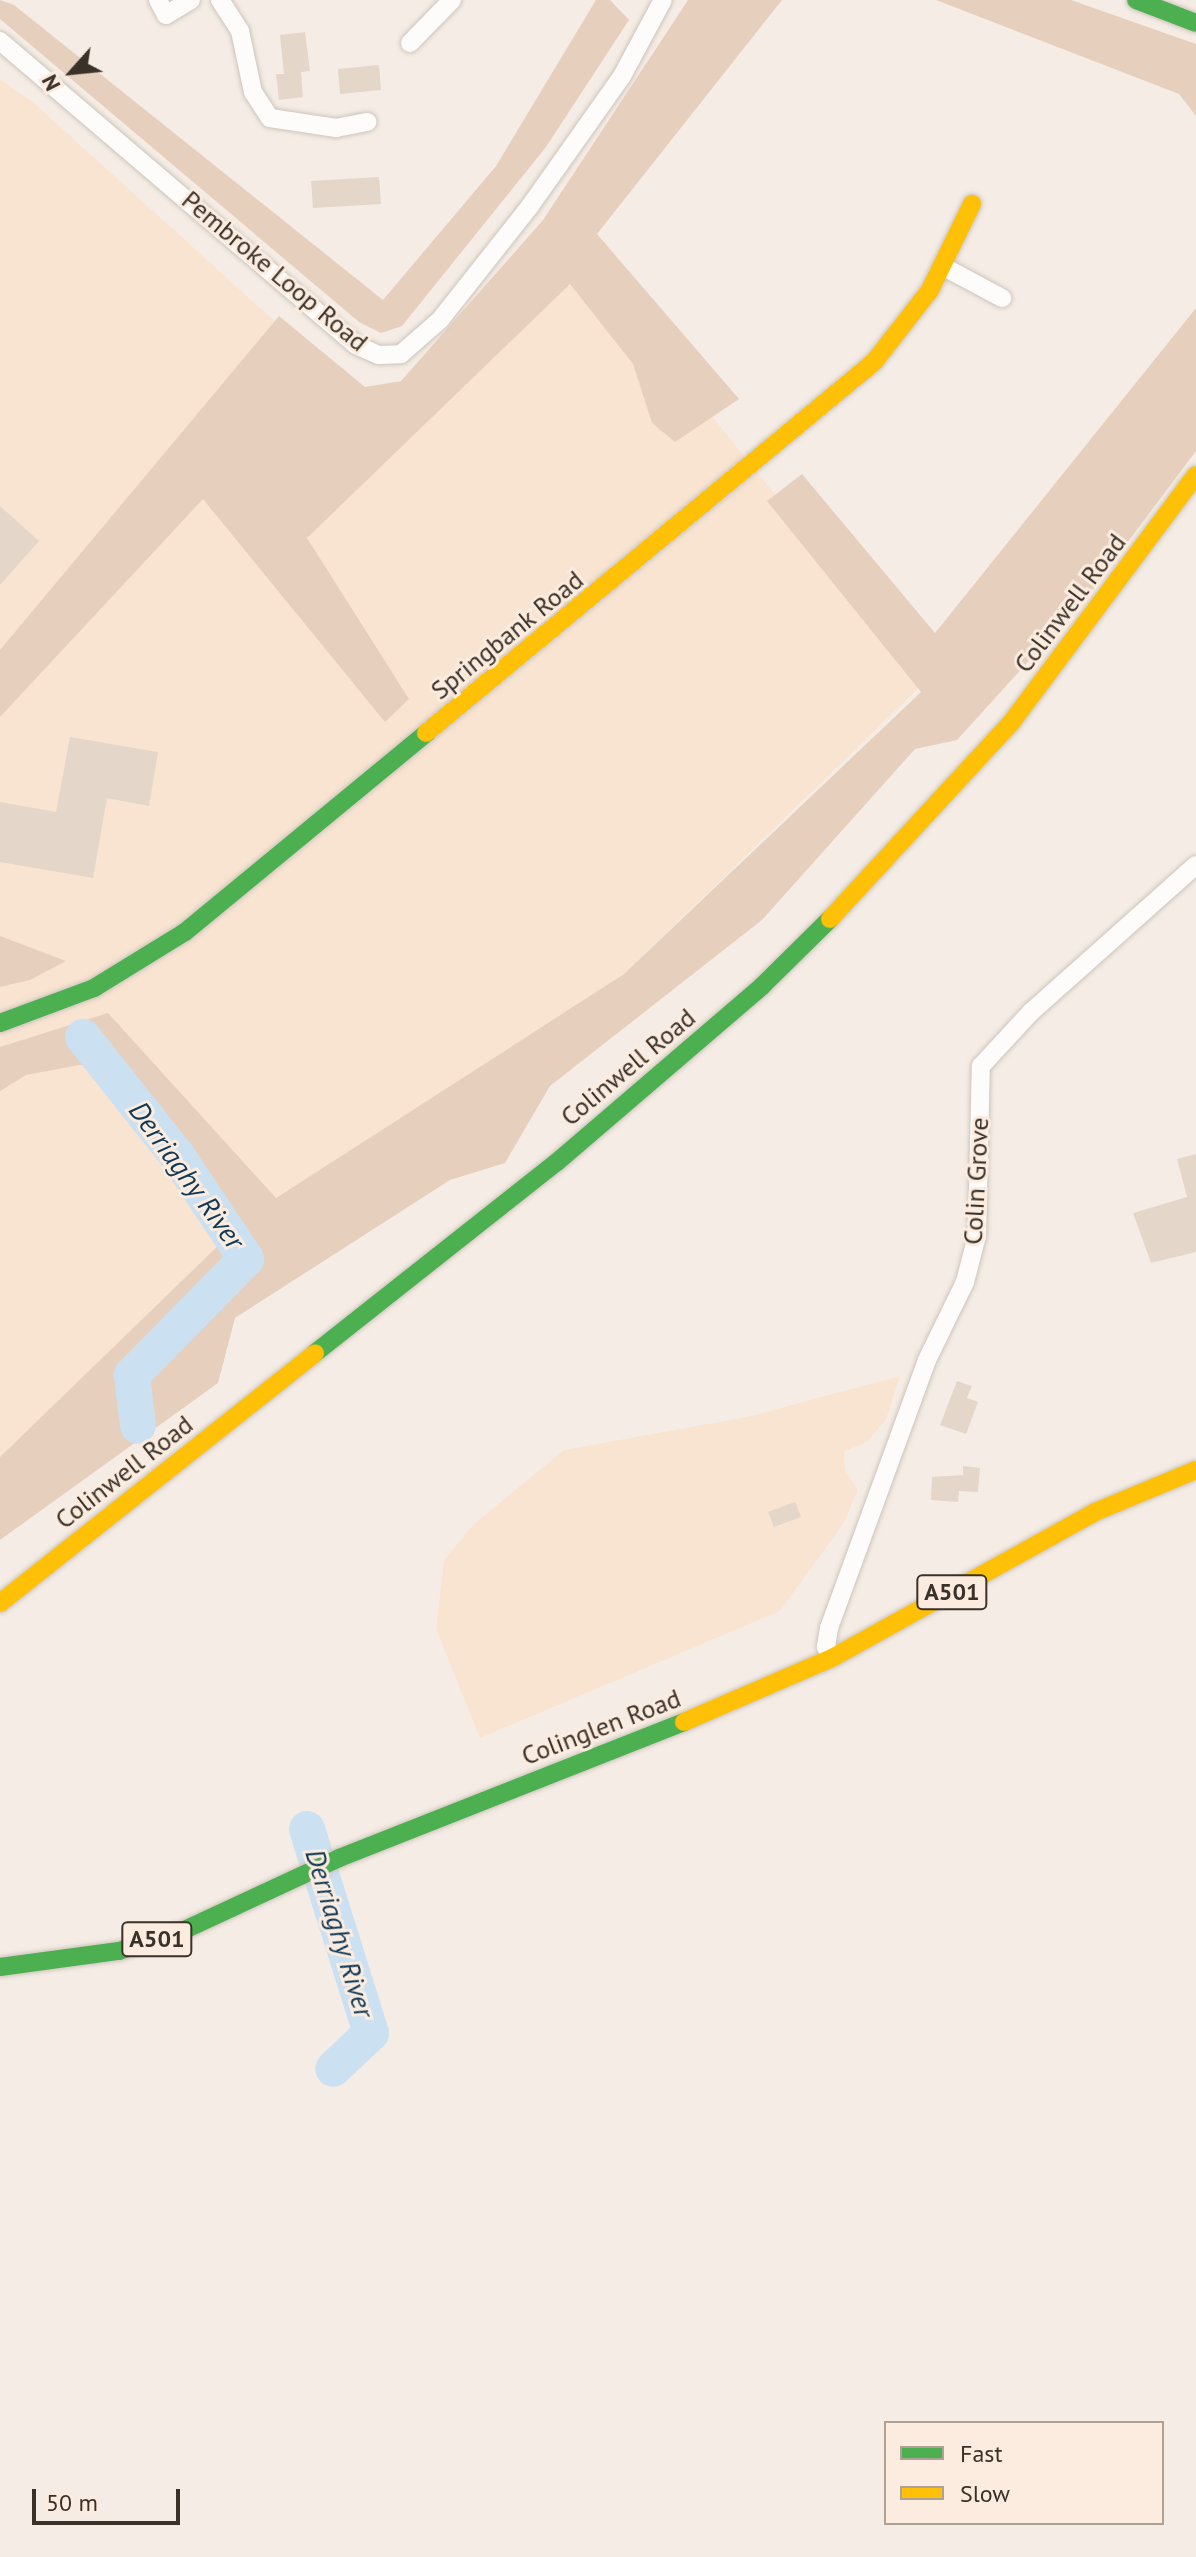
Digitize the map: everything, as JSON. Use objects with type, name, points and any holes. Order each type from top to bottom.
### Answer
[{"type":"street","points":[[158,0],[166,15],[191,0]]},
{"type":"street","points":[[220,0],[240,31],[253,92],[270,118],[336,128],[367,122]]},
{"type":"street","points":[[410,43],[452,0]]},
{"type":"street","name":"Pembroke Loop Road","points":[[0,41],[356,345],[378,355],[401,354],[440,320],[530,206],[622,76],[663,0]]},
{"type":"street","points":[[1136,0],[1196,23]]},
{"type":"street","points":[[336,128],[337,148]]},
{"type":"street","name":"Springbank Road","points":[[0,1023],[94,988],[185,932],[858,377],[901,332],[944,267],[972,204]]},
{"type":"street","points":[[944,267],[1002,298]]},
{"type":"street","name":"Colinwell Road","points":[[0,1603],[557,1162],[762,986],[858,892],[1011,723],[1196,475]]},
{"type":"street","name":"Colin Grove","points":[[832,1658],[826,1647],[829,1628],[927,1360],[965,1282],[977,1236],[981,1066],[1031,1012],[1196,865]]},
{"type":"street","name":"Colinglen Road","points":[[0,1967],[119,1951],[182,1931],[339,1858],[708,1713],[832,1658],[1095,1512],[1196,1470]]},
{"type":"shaded area","points":[[0,0],[14,5],[383,300],[496,166],[596,0],[610,0],[629,20],[546,147],[402,326],[381,333],[359,322],[0,19]]},
{"type":"shaded area","points":[[688,0],[782,0],[597,234],[739,399],[675,442],[652,423],[633,364],[570,284],[307,538],[409,699],[385,722],[203,499],[0,717],[0,650],[279,316],[365,387],[401,381],[543,220]]},
{"type":"shaded area","points":[[936,0],[1071,0],[1196,44],[1196,116],[1179,94]]},
{"type":"shaded area","points":[[0,79],[35,104],[281,327],[401,424],[583,257],[926,681],[624,974],[276,1198],[222,1243],[0,1457]]},
{"type":"shaded area","points":[[1196,308],[1196,451],[1085,599],[957,740],[915,749],[762,920],[550,1086],[505,1163],[450,1180],[235,1318],[218,1383],[0,1540],[0,1457],[222,1242],[85,1064],[26,1075],[0,1091],[0,1047],[108,1013],[276,1198],[624,974],[921,692],[767,501],[802,474],[935,633]]},
{"type":"shaded area","points":[[0,936],[66,961],[30,980],[0,987]]},
{"type":"shaded area","points":[[900,1376],[886,1419],[868,1441],[844,1452],[845,1470],[858,1490],[843,1524],[780,1611],[480,1738],[436,1629],[444,1560],[474,1524],[564,1450],[747,1417]]},
{"type":"building","points":[[305,32],[310,71],[301,72],[303,97],[279,100],[276,74],[284,74],[280,35]]},
{"type":"building","points":[[379,65],[381,90],[340,94],[338,69]]},
{"type":"building","points":[[379,177],[381,204],[313,208],[311,181]]},
{"type":"building","points":[[0,506],[39,541],[0,585]]},
{"type":"building","points":[[70,737],[158,752],[149,806],[107,798],[93,878],[0,862],[0,802],[56,812]]},
{"type":"building","points":[[1196,1154],[1196,1252],[1151,1263],[1133,1213],[1187,1197],[1177,1159]]},
{"type":"building","points":[[957,1381],[972,1386],[967,1398],[978,1402],[966,1434],[940,1425]]},
{"type":"building","points":[[963,1466],[980,1468],[978,1492],[959,1491],[958,1502],[931,1500],[932,1477],[963,1475]]},
{"type":"building","points":[[795,1502],[801,1517],[774,1527],[768,1512]]},
{"type":"waterway","name":"Derriaghy River","points":[[83,1037],[178,1157],[246,1259],[132,1375],[138,1426]]},
{"type":"waterway","name":"Derriaghy River","points":[[307,1829],[371,2033],[333,2069]]},
{"type":"traffic: fast","points":[[1136,0],[1196,23]]},
{"type":"traffic: fast","points":[[0,1023],[94,988],[185,932],[426,733]]},
{"type":"traffic: fast","points":[[315,1353],[557,1162],[762,986],[830,919]]},
{"type":"traffic: fast","points":[[0,1967],[119,1951],[182,1931],[339,1858],[684,1722]]},
{"type":"traffic: slow","points":[[426,733],[874,362],[930,290],[972,204]]},
{"type":"traffic: slow","points":[[830,919],[1011,723],[1196,475]]},
{"type":"traffic: slow","points":[[0,1603],[315,1353]]},
{"type":"traffic: slow","points":[[684,1722],[832,1658],[1095,1512],[1196,1470]]}]
